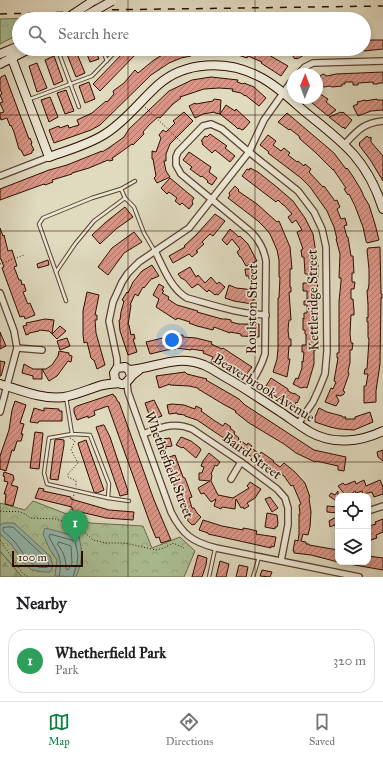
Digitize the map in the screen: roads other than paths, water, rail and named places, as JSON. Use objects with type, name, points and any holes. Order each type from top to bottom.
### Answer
[{"type":"street","points":[[76,12],[94,0]]},
{"type":"street","points":[[93,12],[113,1]]},
{"type":"street","points":[[0,54],[10,55]]},
{"type":"street","points":[[0,64],[10,55]]},
{"type":"street","points":[[10,55],[49,157]]},
{"type":"street","points":[[304,68],[313,63],[383,61]]},
{"type":"street","points":[[0,176],[93,141],[106,134],[124,120],[160,84],[172,75],[188,69],[219,65],[246,70],[260,76],[283,93],[344,144],[355,156],[366,172],[383,209]]},
{"type":"street","name":"Whetherfield Street","points":[[287,87],[264,120],[249,152],[189,228],[139,262],[128,273],[113,302],[109,321],[110,333],[128,392],[171,512],[183,532],[193,540],[216,548],[359,577]]},
{"type":"street","points":[[344,144],[360,128],[369,123],[383,121]]},
{"type":"street","name":"Kettleridge Street","points":[[184,145],[203,126],[211,124],[222,129],[298,191],[314,212],[322,229],[326,247],[327,323],[325,374],[313,402],[298,424]]},
{"type":"street","name":"Roulston Street","points":[[184,145],[176,157],[176,165],[181,174],[256,236],[263,249],[266,261],[265,354],[262,365],[246,389]]},
{"type":"street","points":[[155,251],[175,288],[181,295],[235,312],[266,315]]},
{"type":"street","points":[[0,293],[14,331],[17,348],[4,385],[0,412]]},
{"type":"street","points":[[17,348],[42,350]]},
{"type":"street","name":"Beaverbrook Avenue","points":[[4,385],[50,397],[66,397],[75,395],[141,369],[170,361],[192,362],[204,365],[246,389],[311,432],[338,440],[348,441],[361,440],[383,435]]},
{"type":"street","name":"Baird Street","points":[[143,434],[167,426],[184,426],[192,429],[241,462],[277,489],[285,498],[288,508],[288,525],[281,561]]},
{"type":"street","name":"Beaverbrook Avenue","points":[[374,436],[383,431]]},
{"type":"street","points":[[231,479],[241,462]]},
{"type":"street","points":[[371,510],[383,506]]},
{"type":"lane","points":[[60,56],[79,106]]},
{"type":"lane","points":[[104,56],[106,61]]},
{"type":"lane","points":[[27,100],[92,76],[111,56]]},
{"type":"lane","points":[[66,301],[39,224],[43,218],[92,198],[121,189],[135,181]]},
{"type":"lane","points":[[121,189],[125,198],[134,207],[144,233],[155,251]]},
{"type":"lane","points":[[56,272],[75,244],[94,221],[125,198]]},
{"type":"lane","points":[[66,397],[70,435]]},
{"type":"lane","points":[[108,498],[109,484],[90,435],[70,435],[49,438],[44,472],[47,484],[108,498],[129,501]]},
{"type":"lane","points":[[209,577],[216,548]]},
{"type":"lane","points":[[253,577],[259,556]]},
{"type":"water","points":[[4,523],[14,523],[50,556],[53,566],[50,572],[32,570],[26,565],[11,544],[0,534],[0,525]]},
{"type":"water","points":[[45,528],[79,537],[81,557],[80,567],[76,577],[55,576],[57,560],[50,550],[43,534]]},
{"type":"railway","points":[[72,12],[98,10],[383,6]]},
{"type":"railway","points":[[0,14],[12,14]]},
{"type":"place","name":"Whetherfield Park","points":[[75,543]]}]
